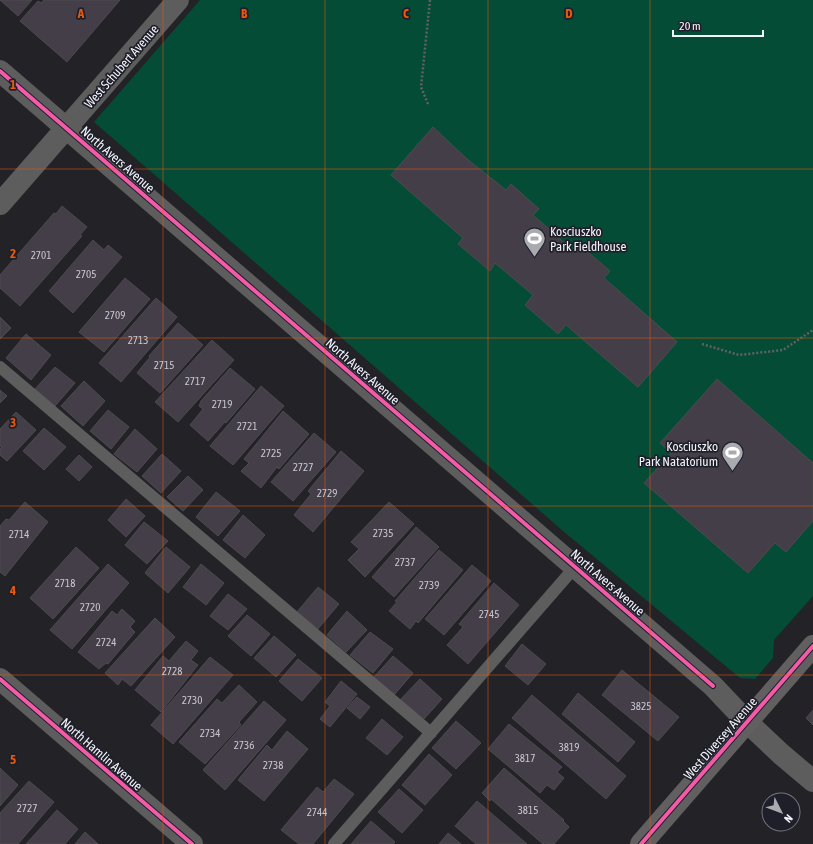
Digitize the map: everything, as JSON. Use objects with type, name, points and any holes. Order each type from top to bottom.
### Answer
[{"type":"main road","name":"West Diversey Avenue","points":[[641,844],[813,646]]},
{"type":"street","name":"West Schubert Avenue","points":[[0,204],[178,0]]},
{"type":"street","name":"North Avers Avenue","points":[[0,71],[713,686],[747,722],[813,781]]},
{"type":"street","name":"North Hamlin Avenue","points":[[0,679],[192,844]]},
{"type":"lane","points":[[0,367],[430,733]]},
{"type":"lane","points":[[334,844],[575,567]]},
{"type":"path","points":[[428,104],[421,87],[430,0]]},
{"type":"path","points":[[702,344],[740,355],[783,350],[813,330]]},
{"type":"green space","points":[[200,0],[813,0],[813,596],[774,640],[773,658],[755,679],[740,678],[563,531],[94,122]]},
{"type":"building","points":[[0,0],[32,0],[18,16]]},
{"type":"building","points":[[44,0],[120,0],[67,62],[20,21],[38,1],[41,3]]},
{"type":"building","name":"Kosciuszko Park Fieldhouse","points":[[433,127],[467,159],[506,190],[511,184],[539,209],[533,215],[575,252],[581,246],[610,271],[604,278],[677,342],[638,387],[566,325],[558,334],[525,305],[533,295],[495,263],[490,271],[458,244],[463,238],[391,175]]},
{"type":"building","points":[[62,206],[87,227],[80,235],[82,236],[20,306],[0,288],[0,275],[54,213],[56,214]]},
{"type":"building","points":[[93,240],[104,250],[108,245],[122,257],[73,313],[49,291]]},
{"type":"building","points":[[125,278],[150,299],[104,352],[79,332]]},
{"type":"building","points":[[156,298],[177,317],[121,382],[99,363]]},
{"type":"building","points":[[0,317],[11,328],[0,339]]},
{"type":"building","points":[[178,323],[203,345],[160,393],[137,373],[150,357],[149,356]]},
{"type":"building","points":[[26,334],[51,355],[31,380],[6,358]]},
{"type":"building","points":[[212,340],[234,360],[178,422],[155,402]]},
{"type":"building","points":[[55,367],[75,383],[55,406],[35,389]]},
{"type":"building","points":[[230,368],[255,389],[226,423],[225,422],[208,441],[190,425],[203,409],[199,406],[201,401]]},
{"type":"building","name":"Kosciuszko Park Natatorium","points":[[717,379],[813,463],[813,521],[786,552],[775,543],[748,573],[644,483],[671,453],[660,443]]},
{"type":"building","points":[[84,381],[105,401],[83,426],[61,406]]},
{"type":"building","points":[[261,386],[284,406],[233,465],[210,446]]},
{"type":"building","points":[[0,390],[7,396],[0,403]]},
{"type":"building","points":[[108,410],[129,427],[111,449],[90,431]]},
{"type":"building","points":[[283,411],[309,434],[279,469],[277,467],[261,488],[241,471],[249,463],[244,459]]},
{"type":"building","points":[[16,412],[36,430],[7,461],[0,455],[0,449],[2,447],[0,446],[0,429]]},
{"type":"building","points":[[44,428],[66,447],[44,470],[23,451]]},
{"type":"building","points":[[135,429],[157,449],[137,472],[114,454]]},
{"type":"building","points":[[314,433],[336,452],[293,501],[271,482]]},
{"type":"building","points":[[341,451],[364,471],[313,532],[294,515],[311,494],[308,491]]},
{"type":"building","points":[[162,454],[181,471],[161,493],[142,476]]},
{"type":"building","points":[[79,455],[92,467],[79,481],[66,469]]},
{"type":"building","points":[[188,476],[203,490],[183,511],[167,497]]},
{"type":"building","points":[[216,492],[240,511],[218,536],[196,517]]},
{"type":"building","points":[[126,499],[145,516],[126,537],[108,520]]},
{"type":"building","points":[[25,502],[48,522],[5,576],[0,572],[0,526],[6,519],[9,520]]},
{"type":"building","points":[[389,502],[414,524],[365,577],[348,560],[359,549],[351,542]]},
{"type":"building","points":[[243,515],[265,535],[245,558],[223,540]]},
{"type":"building","points":[[144,522],[168,541],[147,564],[125,545]]},
{"type":"building","points":[[416,527],[439,547],[394,597],[372,577]]},
{"type":"building","points":[[76,547],[99,568],[53,619],[30,598]]},
{"type":"building","points":[[166,547],[190,567],[168,593],[145,573]]},
{"type":"building","points":[[439,550],[463,570],[418,623],[416,621],[410,629],[389,611],[397,602],[395,601]]},
{"type":"building","points":[[108,564],[129,583],[72,649],[50,630]]},
{"type":"building","points":[[201,564],[224,583],[206,605],[183,587]]},
{"type":"building","points":[[472,565],[491,581],[444,635],[425,619]]},
{"type":"building","points":[[494,583],[519,605],[468,664],[447,645],[463,627],[459,624]]},
{"type":"building","points":[[318,587],[339,604],[317,630],[297,612]]},
{"type":"building","points":[[228,594],[247,609],[228,630],[210,616]]},
{"type":"building","points":[[122,609],[135,621],[130,627],[135,632],[108,664],[106,663],[99,669],[78,652],[112,611],[117,615]]},
{"type":"building","points":[[347,611],[367,630],[346,652],[327,635]]},
{"type":"building","points":[[247,615],[270,634],[251,656],[228,636]]},
{"type":"building","points":[[155,618],[175,637],[131,686],[122,679],[118,685],[105,673]]},
{"type":"building","points":[[370,632],[393,649],[373,673],[350,655]]},
{"type":"building","points":[[274,636],[296,655],[276,677],[254,658]]},
{"type":"building","points":[[186,641],[198,651],[191,660],[198,665],[161,712],[135,690],[163,656],[169,661]]},
{"type":"building","points":[[522,644],[546,664],[528,685],[505,666]]},
{"type":"building","points":[[393,656],[413,673],[394,695],[374,677]]},
{"type":"building","points":[[210,657],[233,675],[173,744],[151,725]]},
{"type":"building","points":[[298,659],[322,678],[302,701],[279,681]]},
{"type":"building","points":[[622,670],[679,717],[658,741],[602,695]]},
{"type":"building","points":[[420,679],[442,699],[423,720],[400,700]]},
{"type":"building","points":[[341,681],[357,694],[330,727],[320,719],[330,706],[325,702]]},
{"type":"building","points":[[239,685],[257,702],[239,722],[241,725],[205,764],[179,742],[217,699],[222,703]]},
{"type":"building","points":[[578,693],[635,742],[618,762],[562,714]]},
{"type":"building","points":[[532,695],[626,776],[606,799],[512,718]]},
{"type":"building","points":[[357,697],[370,707],[360,719],[347,708]]},
{"type":"building","points":[[264,701],[286,720],[225,790],[203,770]]},
{"type":"building","points":[[813,710],[813,725],[806,718]]},
{"type":"building","points":[[382,719],[403,737],[387,755],[366,738]]},
{"type":"building","points":[[456,721],[481,743],[456,769],[432,748]]},
{"type":"building","points":[[509,724],[562,767],[557,772],[564,778],[554,790],[547,785],[540,793],[488,749]]},
{"type":"building","points":[[287,731],[308,749],[264,801],[238,780],[267,745],[272,750]]},
{"type":"building","points":[[429,754],[452,775],[425,805],[402,785]]},
{"type":"building","points":[[0,768],[18,785],[0,806]]},
{"type":"building","points":[[504,768],[564,820],[563,821],[569,827],[554,844],[543,844],[482,793]]},
{"type":"building","points":[[334,779],[354,794],[313,844],[299,844],[281,830],[317,787],[323,792]]},
{"type":"building","points":[[29,781],[54,802],[18,844],[0,844],[0,813]]},
{"type":"building","points":[[399,789],[423,810],[402,833],[378,812]]},
{"type":"building","points":[[477,801],[527,844],[476,844],[455,826]]},
{"type":"building","points":[[57,810],[78,829],[65,844],[26,844]]},
{"type":"building","points":[[371,821],[395,842],[393,844],[351,844]]},
{"type":"building","points":[[85,832],[98,844],[75,844]]},
{"type":"building","points":[[448,833],[461,844],[439,844]]},
{"type":"cycle path","points":[[0,71],[713,686]]},
{"type":"cycle path","points":[[641,844],[813,646]]},
{"type":"cycle path","points":[[0,679],[192,844]]},
{"type":"place","name":"Kosciuszko Park Fieldhouse","points":[[535,258]]},
{"type":"place","name":"Kosciuszko Park Natatorium","points":[[733,472]]}]
